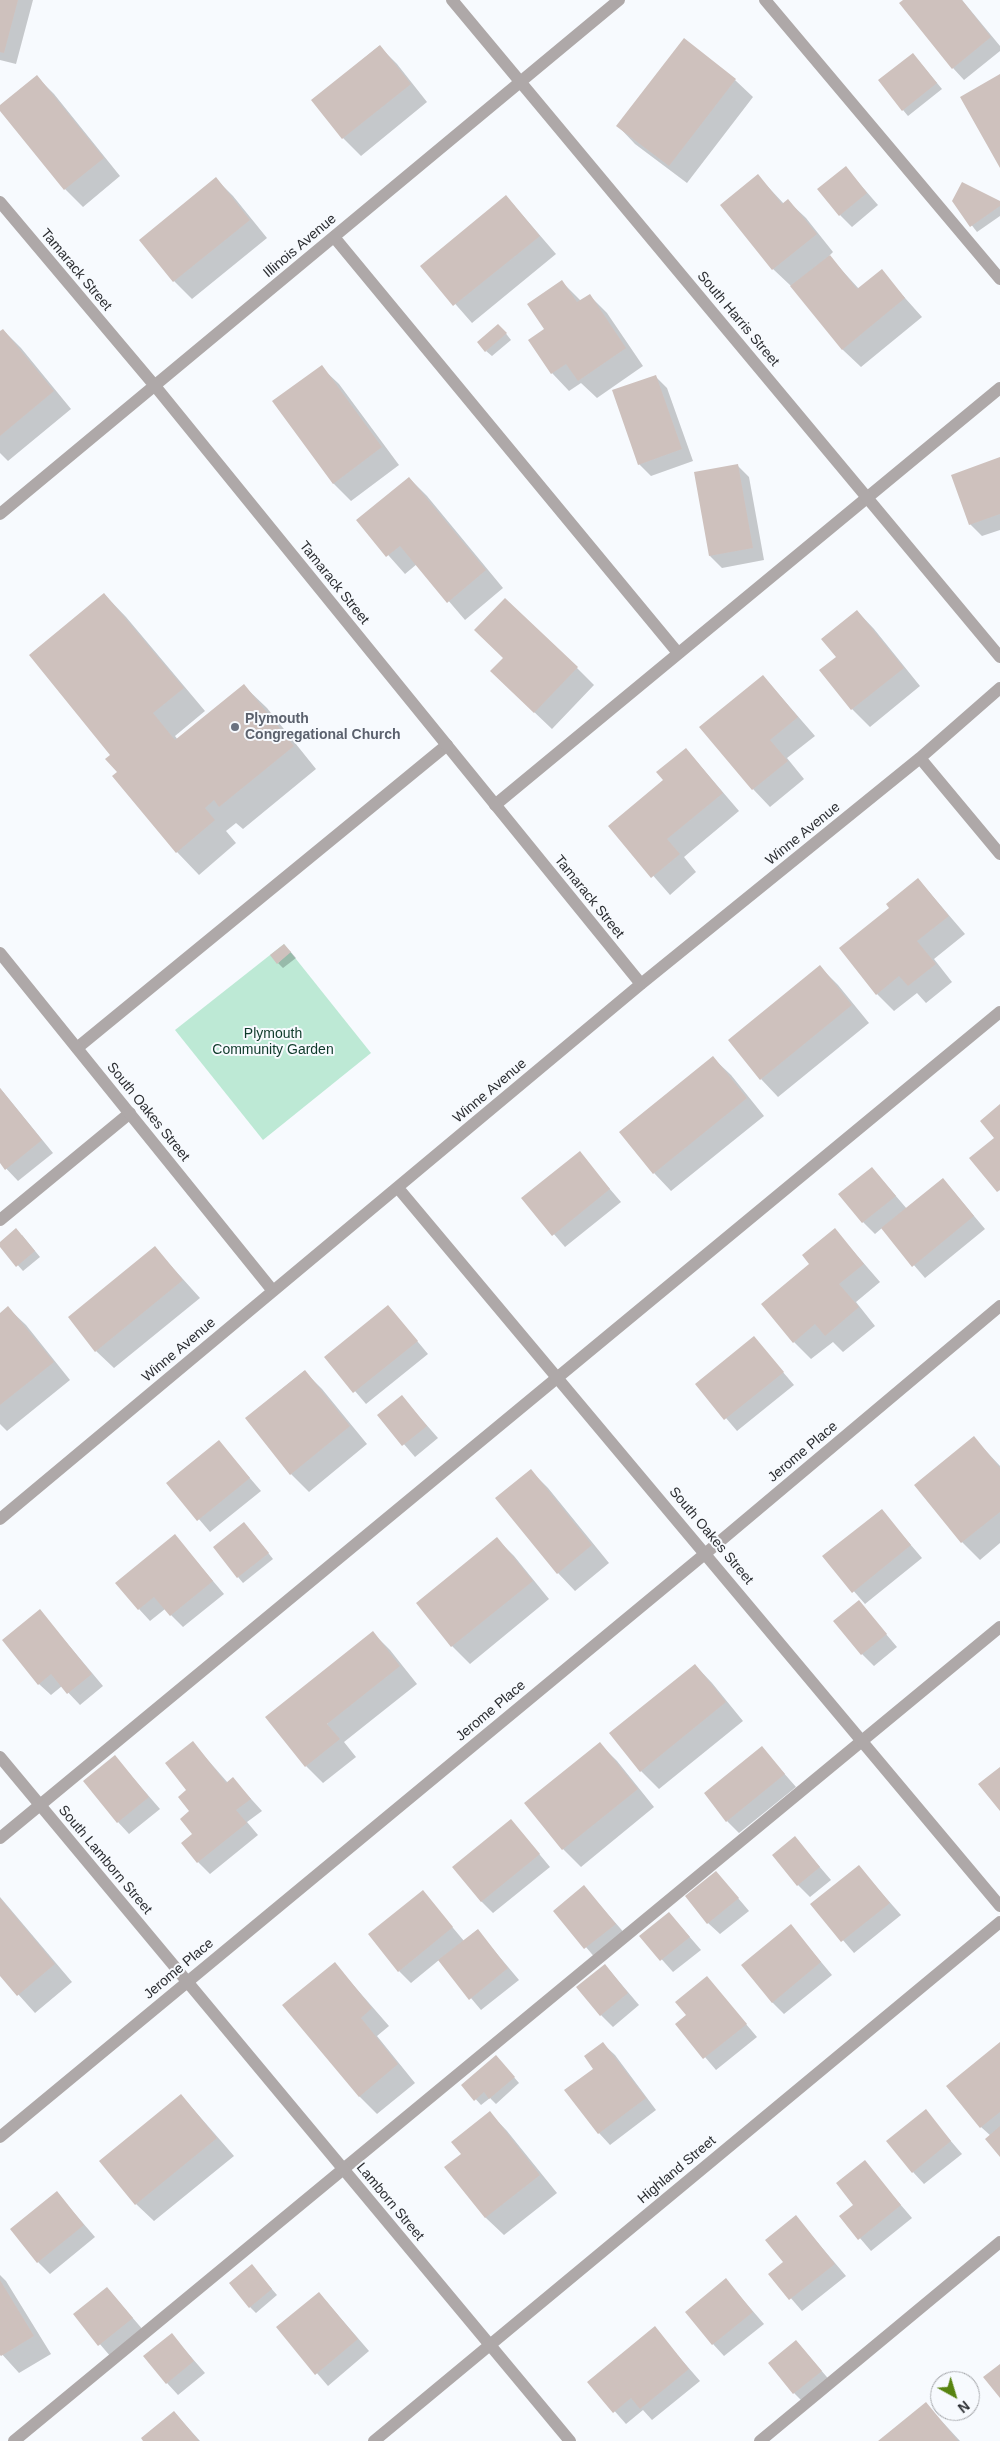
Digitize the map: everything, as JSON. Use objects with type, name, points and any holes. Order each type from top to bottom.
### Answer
[{"type":"street","name":"South Harris Street","points":[[452,0],[1000,658]]},
{"type":"street","name":"Illinois Avenue","points":[[0,514],[619,0]]},
{"type":"street","points":[[765,0],[1000,279]]},
{"type":"street","name":"Tamarack Street","points":[[0,202],[155,386],[641,984]]},
{"type":"street","points":[[334,236],[678,653]]},
{"type":"street","points":[[495,805],[1000,388]]},
{"type":"street","name":"Winne Avenue","points":[[0,1519],[641,984],[920,758],[1000,688]]},
{"type":"street","points":[[77,1048],[447,746]]},
{"type":"street","points":[[920,758],[1000,854]]},
{"type":"street","name":"South Oakes Street","points":[[0,953],[273,1291]]},
{"type":"street","points":[[0,1838],[1000,1012]]},
{"type":"street","points":[[0,1220],[130,1113]]},
{"type":"street","name":"South Oakes Street","points":[[398,1188],[706,1553],[1000,1906]]},
{"type":"street","name":"Jerome Place","points":[[0,2137],[706,1553],[1000,1306]]},
{"type":"street","points":[[14,2441],[1000,1627]]},
{"type":"street","name":"South Lamborn Street","points":[[0,1757],[188,1981]]},
{"type":"street","name":"Highland Street","points":[[374,2441],[1000,1922]]},
{"type":"street","name":"Lamborn Street","points":[[188,1981],[570,2441]]},
{"type":"street","points":[[760,2441],[1000,2242]]},
{"type":"green space","name":"Plymouth Community Garden","points":[[284,944],[371,1053],[263,1140],[175,1030]]},
{"type":"building","points":[[0,0],[18,0],[4,53],[0,52]]},
{"type":"building","points":[[903,0],[962,0],[991,37],[952,69],[899,3]]},
{"type":"building","points":[[684,38],[736,79],[669,166],[616,126]]},
{"type":"building","points":[[380,45],[411,84],[342,139],[311,100]]},
{"type":"building","points":[[913,53],[937,83],[902,111],[878,80]]},
{"type":"building","points":[[1000,74],[1000,168],[960,97]]},
{"type":"building","points":[[37,75],[104,158],[64,190],[0,111],[0,105]]},
{"type":"building","points":[[846,166],[867,193],[839,216],[817,189]]},
{"type":"building","points":[[758,174],[782,204],[788,199],[817,234],[772,270],[720,205]]},
{"type":"building","points":[[216,177],[250,220],[173,282],[139,240]]},
{"type":"building","points":[[962,182],[1000,201],[1000,206],[970,227],[952,201]]},
{"type":"building","points":[[506,195],[540,236],[453,306],[420,266]]},
{"type":"building","points":[[830,255],[857,289],[882,269],[905,298],[842,350],[790,286]]},
{"type":"building","points":[[562,280],[577,302],[590,294],[626,348],[578,381],[566,364],[551,374],[528,340],[544,329],[527,304]]},
{"type":"building","points":[[498,324],[507,333],[485,352],[477,342]]},
{"type":"building","points":[[3,329],[54,391],[0,436],[0,331]]},
{"type":"building","points":[[322,365],[382,447],[333,484],[272,401]]},
{"type":"building","points":[[656,375],[682,449],[638,465],[612,390]]},
{"type":"building","points":[[1000,457],[1000,514],[969,525],[951,475]]},
{"type":"building","points":[[738,464],[753,548],[709,556],[694,472]]},
{"type":"building","points":[[409,477],[486,570],[447,603],[400,546],[386,557],[356,520]]},
{"type":"building","name":"Plymouth Congregational Church","points":[[104,593],[184,688],[153,713],[175,740],[244,684],[294,746],[219,807],[214,800],[205,808],[215,820],[176,853],[112,776],[117,772],[105,759],[110,755],[29,655]]},
{"type":"building","points":[[505,598],[578,667],[534,713],[490,671],[503,658],[474,630]]},
{"type":"building","points":[[857,610],[904,668],[851,710],[819,670],[836,657],[821,639]]},
{"type":"building","points":[[763,675],[798,717],[770,740],[788,761],[752,790],[699,727]]},
{"type":"building","points":[[686,748],[723,793],[667,839],[680,854],[651,878],[608,826],[663,780],[656,772]]},
{"type":"building","points":[[918,878],[949,916],[917,941],[936,964],[908,986],[899,976],[876,995],[839,948],[889,908],[886,904]]},
{"type":"building","points":[[284,944],[291,952],[277,964],[270,955]]},
{"type":"building","points":[[820,965],[852,1005],[760,1080],[728,1040]]},
{"type":"building","points":[[713,1056],[747,1098],[653,1174],[619,1132]]},
{"type":"building","points":[[0,1088],[42,1140],[5,1170],[0,1163]]},
{"type":"building","points":[[1000,1104],[1000,1190],[997,1192],[969,1158],[994,1138],[980,1121]]},
{"type":"building","points":[[580,1151],[610,1189],[552,1236],[521,1198]]},
{"type":"building","points":[[872,1167],[896,1196],[862,1223],[838,1194]]},
{"type":"building","points":[[943,1178],[974,1216],[912,1267],[881,1228]]},
{"type":"building","points":[[16,1228],[35,1251],[16,1267],[0,1247],[0,1242]]},
{"type":"building","points":[[835,1228],[864,1264],[839,1284],[859,1307],[825,1336],[815,1324],[793,1343],[761,1304],[809,1264],[802,1255]]},
{"type":"building","points":[[155,1246],[183,1280],[95,1352],[68,1317]]},
{"type":"building","points":[[388,1305],[418,1341],[353,1393],[324,1357]]},
{"type":"building","points":[[8,1306],[54,1362],[0,1405],[0,1313]]},
{"type":"building","points":[[754,1336],[784,1372],[724,1420],[695,1384]]},
{"type":"building","points":[[305,1370],[350,1426],[290,1475],[245,1418]]},
{"type":"building","points":[[402,1395],[427,1426],[402,1446],[377,1415]]},
{"type":"building","points":[[974,1436],[1000,1468],[1000,1512],[961,1543],[914,1485]]},
{"type":"building","points":[[219,1440],[250,1478],[197,1521],[166,1483]]},
{"type":"building","points":[[531,1469],[592,1545],[557,1574],[495,1498]]},
{"type":"building","points":[[882,1509],[911,1545],[852,1593],[822,1556]]},
{"type":"building","points":[[244,1522],[269,1553],[237,1578],[213,1547]]},
{"type":"building","points":[[175,1534],[213,1581],[170,1616],[154,1597],[138,1610],[115,1583]]},
{"type":"building","points":[[497,1537],[533,1581],[451,1647],[416,1603]]},
{"type":"building","points":[[859,1600],[887,1634],[861,1655],[833,1621]]},
{"type":"building","points":[[40,1609],[92,1674],[67,1694],[51,1674],[38,1685],[2,1640]]},
{"type":"building","points":[[373,1631],[400,1666],[327,1724],[340,1739],[305,1767],[265,1717]]},
{"type":"building","points":[[695,1664],[726,1702],[640,1772],[609,1733]]},
{"type":"building","points":[[193,1741],[226,1783],[233,1777],[251,1799],[236,1810],[247,1823],[197,1863],[181,1843],[192,1834],[180,1819],[189,1811],[178,1797],[186,1790],[165,1763]]},
{"type":"building","points":[[600,1742],[638,1789],[562,1850],[524,1803]]},
{"type":"building","points":[[762,1746],[785,1774],[726,1822],[704,1793]]},
{"type":"building","points":[[115,1755],[149,1797],[117,1823],[83,1781]]},
{"type":"building","points":[[1000,1767],[1000,1811],[978,1784]]},
{"type":"building","points":[[511,1819],[540,1854],[481,1902],[452,1867]]},
{"type":"building","points":[[795,1836],[820,1867],[797,1886],[772,1855]]},
{"type":"building","points":[[859,1865],[890,1903],[841,1942],[810,1904]]},
{"type":"building","points":[[716,1871],[739,1898],[707,1924],[685,1896]]},
{"type":"building","points":[[584,1885],[616,1924],[584,1949],[553,1911]]},
{"type":"building","points":[[423,1890],[453,1927],[398,1972],[368,1934]]},
{"type":"building","points":[[0,1898],[55,1964],[17,1996],[0,1976]]},
{"type":"building","points":[[669,1912],[690,1937],[660,1961],[639,1936]]},
{"type":"building","points":[[791,1924],[821,1962],[772,2003],[741,1965]]},
{"type":"building","points":[[478,1929],[508,1968],[469,2000],[438,1960]]},
{"type":"building","points":[[335,1962],[372,2008],[361,2018],[398,2064],[359,2097],[282,2005]]},
{"type":"building","points":[[605,1964],[628,1993],[600,2016],[576,1987]]},
{"type":"building","points":[[707,1976],[747,2024],[703,2059],[675,2024],[686,2015],[675,2002]]},
{"type":"building","points":[[603,2042],[646,2098],[598,2134],[564,2090],[593,2069],[584,2056]]},
{"type":"building","points":[[1000,2042],[1000,2112],[980,2128],[946,2086]]},
{"type":"building","points":[[496,2055],[515,2077],[489,2099],[484,2092],[474,2101],[461,2085]]},
{"type":"building","points":[[181,2094],[217,2138],[135,2205],[99,2161]]},
{"type":"building","points":[[926,2109],[951,2141],[912,2173],[886,2141]]},
{"type":"building","points":[[490,2111],[540,2175],[485,2218],[444,2167],[461,2154],[451,2142]]},
{"type":"building","points":[[1000,2126],[1000,2157],[985,2139]]},
{"type":"building","points":[[865,2160],[901,2205],[858,2240],[839,2216],[853,2205],[836,2183]]},
{"type":"building","points":[[57,2191],[84,2225],[37,2263],[10,2229]]},
{"type":"building","points":[[796,2215],[835,2264],[789,2300],[768,2274],[783,2262],[765,2240]]},
{"type":"building","points":[[252,2264],[272,2289],[249,2308],[229,2283]]},
{"type":"building","points":[[726,2278],[753,2312],[712,2345],[685,2312]]},
{"type":"building","points":[[0,2280],[34,2336],[1,2356],[0,2355]]},
{"type":"building","points":[[107,2287],[133,2318],[98,2346],[73,2314]]},
{"type":"building","points":[[319,2292],[358,2339],[315,2375],[276,2327]]},
{"type":"building","points":[[655,2326],[689,2369],[640,2409],[631,2398],[613,2413],[587,2382]]},
{"type":"building","points":[[172,2333],[194,2361],[166,2384],[143,2356]]},
{"type":"building","points":[[796,2340],[822,2371],[793,2394],[768,2363]]},
{"type":"building","points":[[1000,2364],[1000,2398],[983,2377]]},
{"type":"building","points":[[926,2402],[930,2407],[930,2421],[942,2421],[958,2441],[878,2441]]},
{"type":"building","points":[[174,2411],[199,2441],[143,2441],[141,2438]]},
{"type":"place","name":"Plymouth Congregational Church","points":[[235,727]]}]
